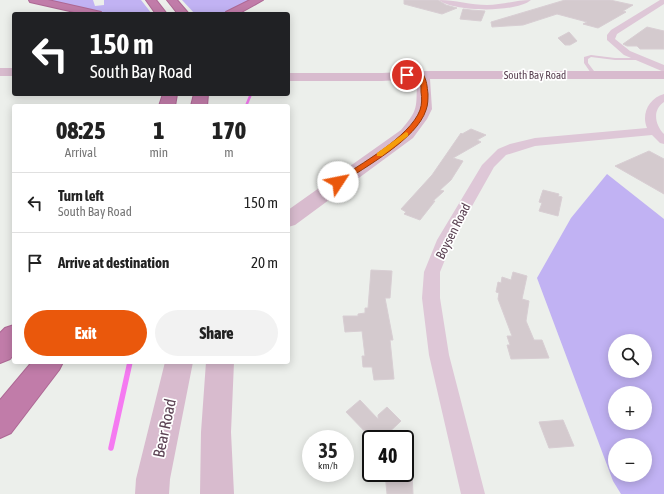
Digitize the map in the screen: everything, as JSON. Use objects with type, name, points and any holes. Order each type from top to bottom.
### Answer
[{"type":"highway","points":[[34,0],[88,12]]},
{"type":"highway","points":[[151,0],[160,12]]},
{"type":"highway","points":[[172,0],[182,12]]},
{"type":"highway","points":[[234,12],[258,0]]},
{"type":"highway","points":[[0,352],[12,338]]},
{"type":"highway","points":[[0,423],[47,364]]},
{"type":"street","points":[[443,0],[462,5],[489,8],[508,7],[527,0]]},
{"type":"street","points":[[664,1],[612,35],[612,42],[627,53],[664,70]]},
{"type":"street","points":[[0,72],[12,72]]},
{"type":"street","name":"South Bay Road","points":[[290,73],[380,73],[414,75],[664,75]]},
{"type":"street","points":[[290,220],[338,182],[407,134],[419,119],[424,109],[424,81],[414,75]]},
{"type":"street","name":"South Bay Road","points":[[290,77],[382,77],[414,75]]},
{"type":"street","points":[[0,76],[12,76]]},
{"type":"street","points":[[659,136],[650,120],[651,110],[658,100],[664,97]]},
{"type":"street","name":"Boysen Road","points":[[473,494],[440,355],[431,298],[432,272],[445,240],[489,165],[502,152],[514,146],[535,142],[659,136]]},
{"type":"street","name":"Bear Road","points":[[152,494],[153,479],[179,364]]},
{"type":"street","points":[[217,494],[216,432],[220,364]]},
{"type":"lane","points":[[595,75],[586,63],[586,58],[592,56],[616,59],[642,59]]},
{"type":"shaded area","points":[[48,0],[93,0],[95,6],[104,5],[104,0],[141,0],[150,12],[102,12]]},
{"type":"shaded area","points":[[182,0],[251,0],[226,12],[193,12]]},
{"type":"shaded area","points":[[607,174],[664,219],[664,494],[621,494],[614,482],[652,482],[652,438],[608,438],[608,468],[537,278],[571,218]]},
{"type":"building","points":[[404,0],[438,0],[446,5],[457,8],[442,14],[404,4]]},
{"type":"building","points":[[565,0],[610,0],[633,5],[623,11],[626,12],[598,28],[583,24],[587,22],[557,14],[523,25],[492,27],[491,22]]},
{"type":"building","points":[[463,9],[485,11],[481,21],[460,19]]},
{"type":"building","points":[[647,27],[664,31],[664,49],[640,49],[637,46],[627,46],[623,44]]},
{"type":"building","points":[[569,32],[577,41],[570,45],[565,45],[558,38]]},
{"type":"building","points":[[471,129],[486,135],[477,140],[481,142],[453,158],[463,161],[451,180],[440,190],[444,191],[433,201],[435,201],[420,220],[404,214],[406,212],[401,209],[432,175],[461,133],[462,134]]},
{"type":"building","points":[[649,151],[664,159],[664,194],[615,166]]},
{"type":"building","points":[[543,190],[559,194],[558,196],[562,197],[558,216],[539,211],[542,203],[539,202]]},
{"type":"building","points":[[371,270],[392,271],[390,298],[385,298],[393,340],[390,340],[394,379],[374,380],[372,367],[363,367],[362,356],[365,356],[362,331],[345,332],[343,316],[358,316],[358,314],[365,313],[365,308],[368,308]]},
{"type":"building","points":[[513,272],[527,276],[522,299],[529,301],[526,321],[534,340],[542,340],[549,358],[511,359],[507,345],[510,345],[507,336],[512,336],[498,299],[499,293],[496,292],[498,282],[501,283],[502,277],[511,280]]},
{"type":"building","points":[[360,400],[378,419],[378,415],[387,407],[401,421],[392,430],[363,430],[346,412]]},
{"type":"building","points":[[563,420],[574,446],[549,448],[539,422]]},
{"type":"building","points":[[386,482],[412,482],[413,494],[387,494]]},
{"type":"waterway","points":[[247,104],[250,96]]},
{"type":"waterway","points":[[111,448],[130,364]]},
{"type":"slow traffic","points":[[380,154],[406,134]]},
{"type":"route","points":[[338,182],[407,134],[419,119],[424,109],[425,102],[424,81],[421,75],[407,75]]}]
